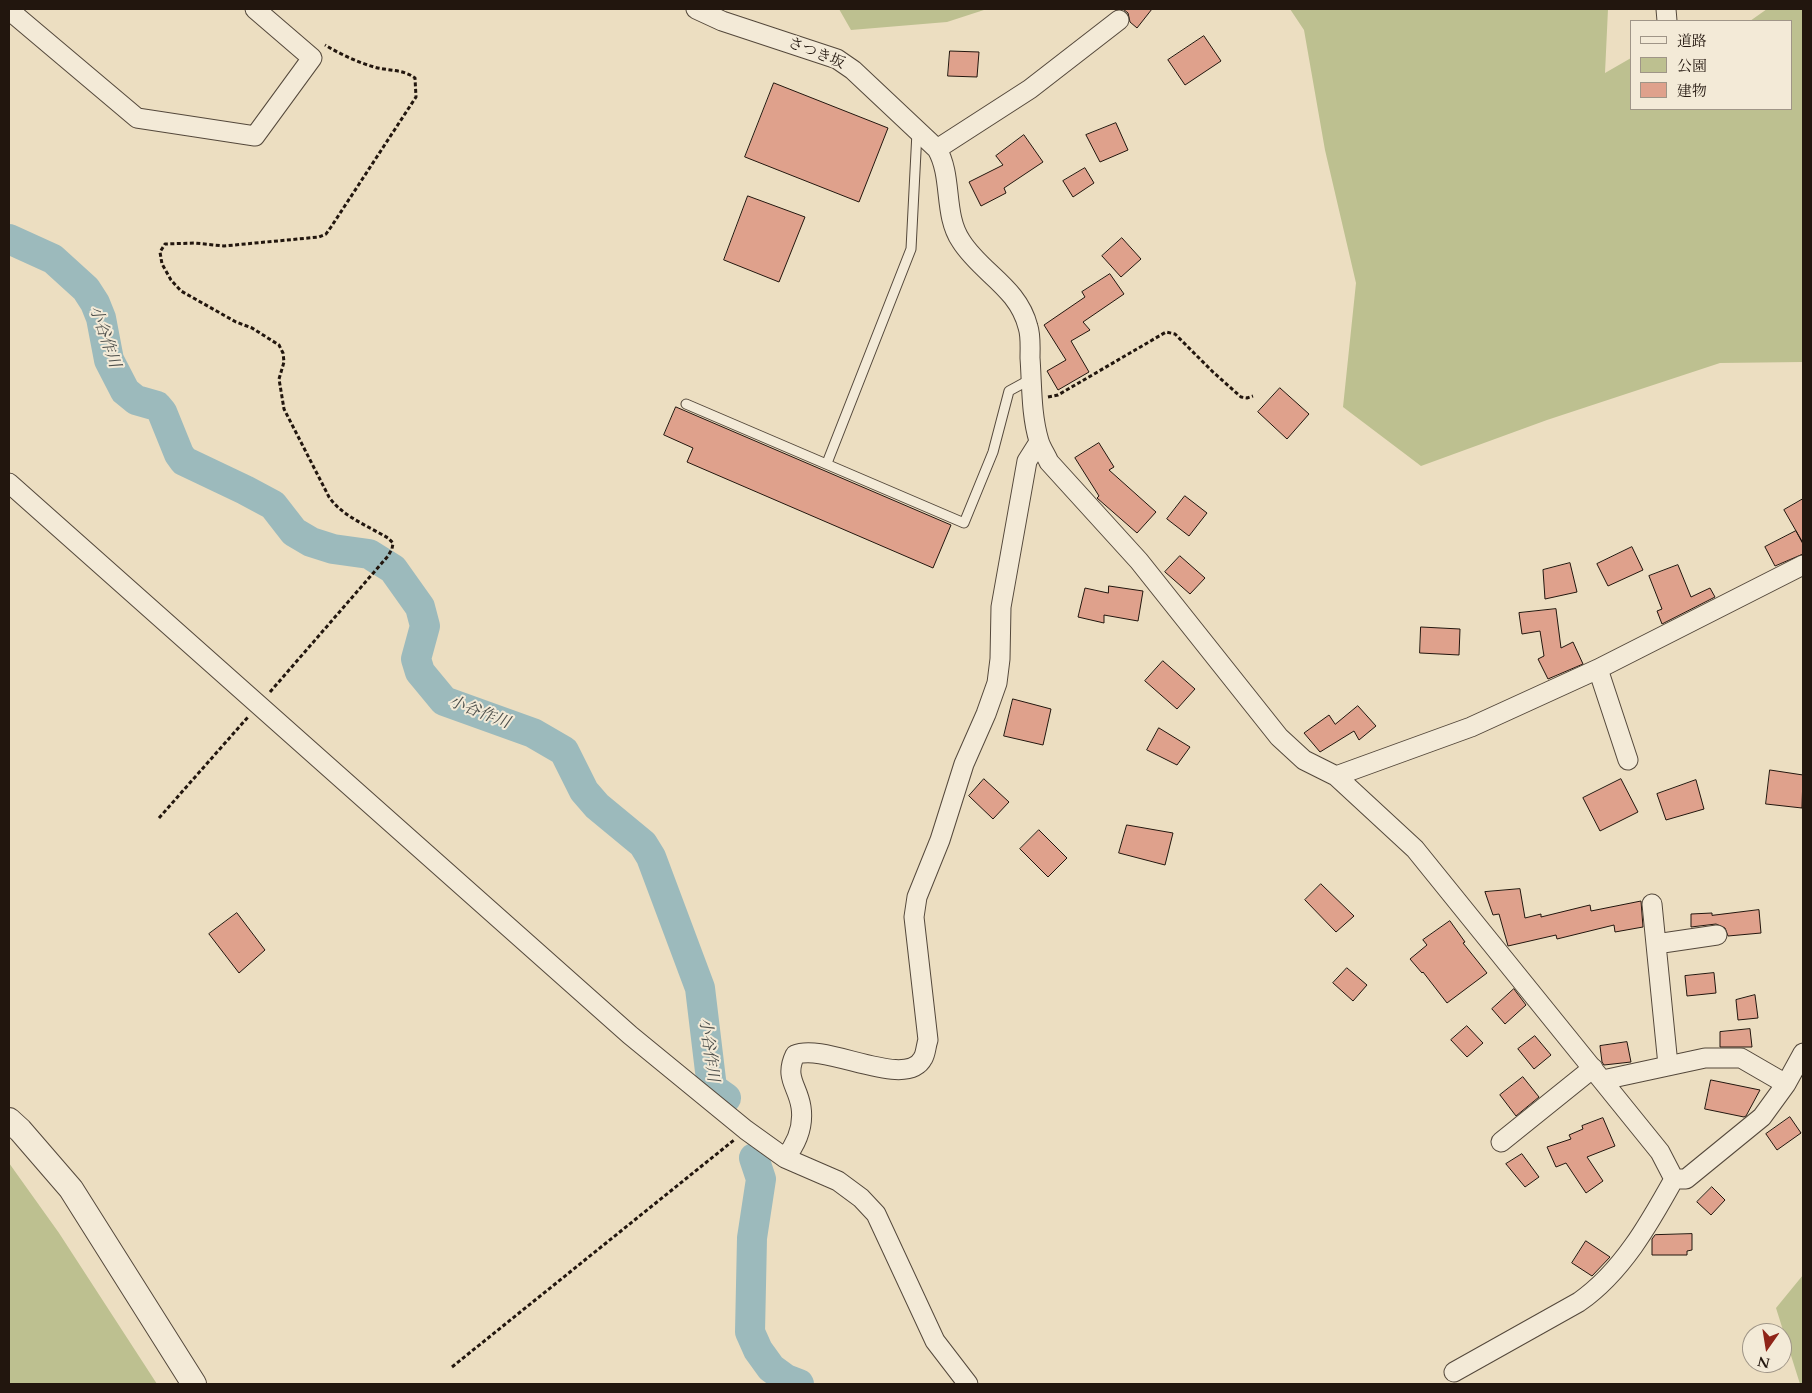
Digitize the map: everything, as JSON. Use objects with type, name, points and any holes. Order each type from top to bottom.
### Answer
[{"type":"street","points":[[9,10],[137,118],[255,136],[312,58],[255,9]]},
{"type":"street","name":"さつき坂","points":[[696,9],[722,21],[837,59],[853,70],[918,129],[937,150]]},
{"type":"street","points":[[1120,20],[1030,89],[937,150],[943,159],[953,224],[960,241],[1009,291],[1024,315],[1029,328],[1033,401],[1039,442],[1049,462],[1139,561],[1279,737],[1304,760],[1336,776],[1414,849],[1660,1152],[1674,1179]]},
{"type":"street","points":[[785,1158],[795,1146],[800,1133],[801,1107],[793,1085],[790,1065],[795,1055],[802,1052],[843,1057],[881,1069],[898,1070],[915,1066],[923,1059],[928,1040],[914,918],[917,897],[940,840],[964,764],[986,714],[997,683],[1000,659],[1001,607],[1027,460],[1039,442]]},
{"type":"street","points":[[9,483],[630,1035],[746,1130],[785,1158],[838,1181],[861,1198],[876,1214],[935,1341],[968,1384]]},
{"type":"street","points":[[1336,776],[1471,727],[1598,669],[1803,565]]},
{"type":"street","points":[[1598,669],[1628,760]]},
{"type":"street","points":[[1652,904],[1668,1065]]},
{"type":"street","points":[[1656,944],[1717,936]]},
{"type":"street","points":[[1674,1179],[1686,1179],[1762,1117],[1786,1084],[1803,1053]]},
{"type":"street","points":[[1501,1142],[1598,1074],[1705,1058],[1741,1058],[1786,1084]]},
{"type":"street","points":[[9,1120],[71,1189],[194,1384]]},
{"type":"street","points":[[1454,1372],[1594,1292],[1623,1260],[1657,1210],[1674,1179]]},
{"type":"lane","points":[[826,463],[911,249],[918,129]]},
{"type":"lane","points":[[686,404],[964,523],[993,452],[1009,391],[1032,379]]},
{"type":"path","points":[[318,40],[350,58],[376,68],[408,73],[415,78],[416,97],[326,234],[319,237],[224,246],[195,243],[165,244],[160,252],[162,264],[181,291],[236,322],[252,328],[279,345],[283,353],[284,362],[279,379],[284,409],[334,505],[388,538],[393,544],[388,556],[380,566]]},
{"type":"path","points":[[1033,401],[1058,395],[1166,332],[1175,334],[1212,372],[1241,397],[1253,396]]},
{"type":"path","points":[[452,1367],[746,1130]]},
{"type":"green space","points":[[839,9],[987,9],[947,22],[851,30]]},
{"type":"green space","points":[[1290,9],[1608,9],[1605,73],[1630,59],[1630,110],[1792,110],[1792,20],[1751,20],[1767,9],[1803,9],[1803,362],[1720,363],[1547,420],[1421,466],[1343,407],[1356,283],[1325,150],[1304,30]]},
{"type":"green space","points":[[9,1163],[59,1233],[157,1384],[9,1384]]},
{"type":"green space","points":[[1803,1275],[1803,1384],[1800,1384],[1792,1359],[1792,1323],[1781,1323],[1776,1308]]},
{"type":"building","points":[[1123,9],[1152,9],[1137,28],[1130,22],[1128,13]]},
{"type":"building","points":[[1204,36],[1221,61],[1185,85],[1168,60]]},
{"type":"building","points":[[950,51],[979,52],[977,77],[948,76]]},
{"type":"building","points":[[774,83],[888,128],[859,202],[745,157]]},
{"type":"building","points":[[1116,123],[1128,150],[1100,162],[1086,135]]},
{"type":"building","points":[[1024,135],[1043,162],[1004,188],[1006,193],[981,206],[969,182],[1003,165],[996,156]]},
{"type":"building","points":[[1085,168],[1094,183],[1073,197],[1063,181]]},
{"type":"building","points":[[748,196],[805,217],[779,282],[724,260]]},
{"type":"building","points":[[1122,238],[1141,259],[1121,277],[1102,256]]},
{"type":"building","points":[[1110,274],[1124,294],[1083,322],[1090,330],[1071,341],[1089,372],[1058,390],[1047,371],[1066,360],[1044,325],[1085,297],[1082,292]]},
{"type":"building","points":[[1280,388],[1309,414],[1287,439],[1258,412]]},
{"type":"building","points":[[676,407],[951,525],[933,568],[687,462],[693,448],[664,435]]},
{"type":"building","points":[[1099,443],[1114,467],[1109,470],[1156,512],[1137,533],[1097,498],[1099,496],[1075,458]]},
{"type":"building","points":[[1185,496],[1207,513],[1189,536],[1167,519]]},
{"type":"building","points":[[1803,499],[1803,543],[1784,510]]},
{"type":"building","points":[[1796,531],[1803,544],[1803,554],[1775,566],[1765,547]]},
{"type":"building","points":[[1632,547],[1643,570],[1608,586],[1597,564]]},
{"type":"building","points":[[1180,556],[1205,578],[1190,594],[1165,572]]},
{"type":"building","points":[[1570,563],[1577,592],[1545,599],[1543,570]]},
{"type":"building","points":[[1678,565],[1691,597],[1710,588],[1715,597],[1662,624],[1657,611],[1662,609],[1649,576]]},
{"type":"building","points":[[1109,586],[1143,591],[1138,621],[1104,615],[1104,623],[1078,617],[1085,588],[1108,593]]},
{"type":"building","points":[[1556,609],[1561,648],[1573,642],[1583,664],[1548,679],[1538,659],[1544,656],[1540,631],[1522,634],[1519,613]]},
{"type":"building","points":[[1421,627],[1460,629],[1459,655],[1420,653]]},
{"type":"building","points":[[1163,661],[1195,689],[1177,709],[1145,681]]},
{"type":"building","points":[[1013,699],[1051,709],[1043,745],[1004,736]]},
{"type":"building","points":[[1358,706],[1376,726],[1359,740],[1354,731],[1320,752],[1304,733],[1329,715],[1335,724]]},
{"type":"building","points":[[1159,728],[1190,747],[1177,765],[1147,750]]},
{"type":"building","points":[[1770,770],[1803,775],[1802,808],[1766,804]]},
{"type":"building","points":[[984,779],[1009,802],[993,819],[969,796]]},
{"type":"building","points":[[1621,779],[1638,812],[1600,831],[1583,798]]},
{"type":"building","points":[[1696,780],[1704,809],[1666,820],[1657,794]]},
{"type":"building","points":[[1127,825],[1173,833],[1165,865],[1119,853]]},
{"type":"building","points":[[1039,830],[1067,858],[1048,877],[1020,849]]},
{"type":"building","points":[[1321,884],[1354,916],[1336,932],[1305,900]]},
{"type":"building","points":[[1520,889],[1525,918],[1541,914],[1541,917],[1590,905],[1591,911],[1641,901],[1643,927],[1615,932],[1614,925],[1557,939],[1556,935],[1508,946],[1499,914],[1493,915],[1485,892]]},
{"type":"building","points":[[1759,910],[1761,933],[1728,936],[1725,928],[1716,924],[1691,927],[1691,914],[1712,913],[1712,915]]},
{"type":"building","points":[[237,913],[265,950],[239,973],[209,934]]},
{"type":"building","points":[[1450,921],[1465,942],[1463,943],[1487,973],[1447,1003],[1423,972],[1410,959],[1427,945],[1423,940]]},
{"type":"building","points":[[1347,968],[1367,985],[1353,1001],[1333,983]]},
{"type":"building","points":[[1714,973],[1716,993],[1687,996],[1685,976]]},
{"type":"building","points":[[1514,989],[1526,1005],[1505,1024],[1492,1009]]},
{"type":"building","points":[[1755,995],[1758,1018],[1738,1020],[1736,1000]]},
{"type":"building","points":[[1467,1026],[1483,1043],[1467,1057],[1451,1040]]},
{"type":"building","points":[[1750,1029],[1752,1047],[1720,1047],[1720,1032]]},
{"type":"building","points":[[1535,1036],[1551,1055],[1534,1069],[1518,1049]]},
{"type":"building","points":[[1627,1042],[1631,1062],[1604,1065],[1600,1046]]},
{"type":"building","points":[[1523,1077],[1539,1097],[1516,1116],[1500,1095]]},
{"type":"building","points":[[1711,1080],[1760,1090],[1746,1116],[1705,1109]]},
{"type":"building","points":[[1790,1117],[1801,1133],[1777,1150],[1766,1134]]},
{"type":"building","points":[[1603,1118],[1615,1146],[1587,1157],[1603,1181],[1586,1193],[1566,1163],[1556,1167],[1547,1147],[1571,1139],[1569,1135],[1583,1129],[1582,1126]]},
{"type":"building","points":[[1522,1154],[1539,1177],[1525,1187],[1506,1164]]},
{"type":"building","points":[[1712,1187],[1725,1200],[1711,1215],[1697,1202]]},
{"type":"building","points":[[1692,1234],[1692,1250],[1687,1251],[1687,1255],[1652,1255],[1652,1239],[1655,1235]]},
{"type":"building","points":[[1586,1241],[1610,1257],[1592,1276],[1572,1263]]},
{"type":"waterway","name":"小谷作川","points":[[9,239],[53,259],[86,289],[95,303],[101,318],[109,360],[125,391],[136,400],[157,406],[162,412],[179,454],[184,461],[273,505],[294,532],[311,542],[333,549],[369,554],[393,569],[420,607],[425,626],[416,659],[420,672],[444,701],[533,733],[564,751],[584,791],[597,806],[643,844],[651,857],[700,988],[712,1088],[726,1098]]},
{"type":"waterway","name":"小谷作川","points":[[754,1158],[761,1179],[752,1238],[750,1332],[758,1350],[771,1368],[786,1379],[799,1384]]}]
